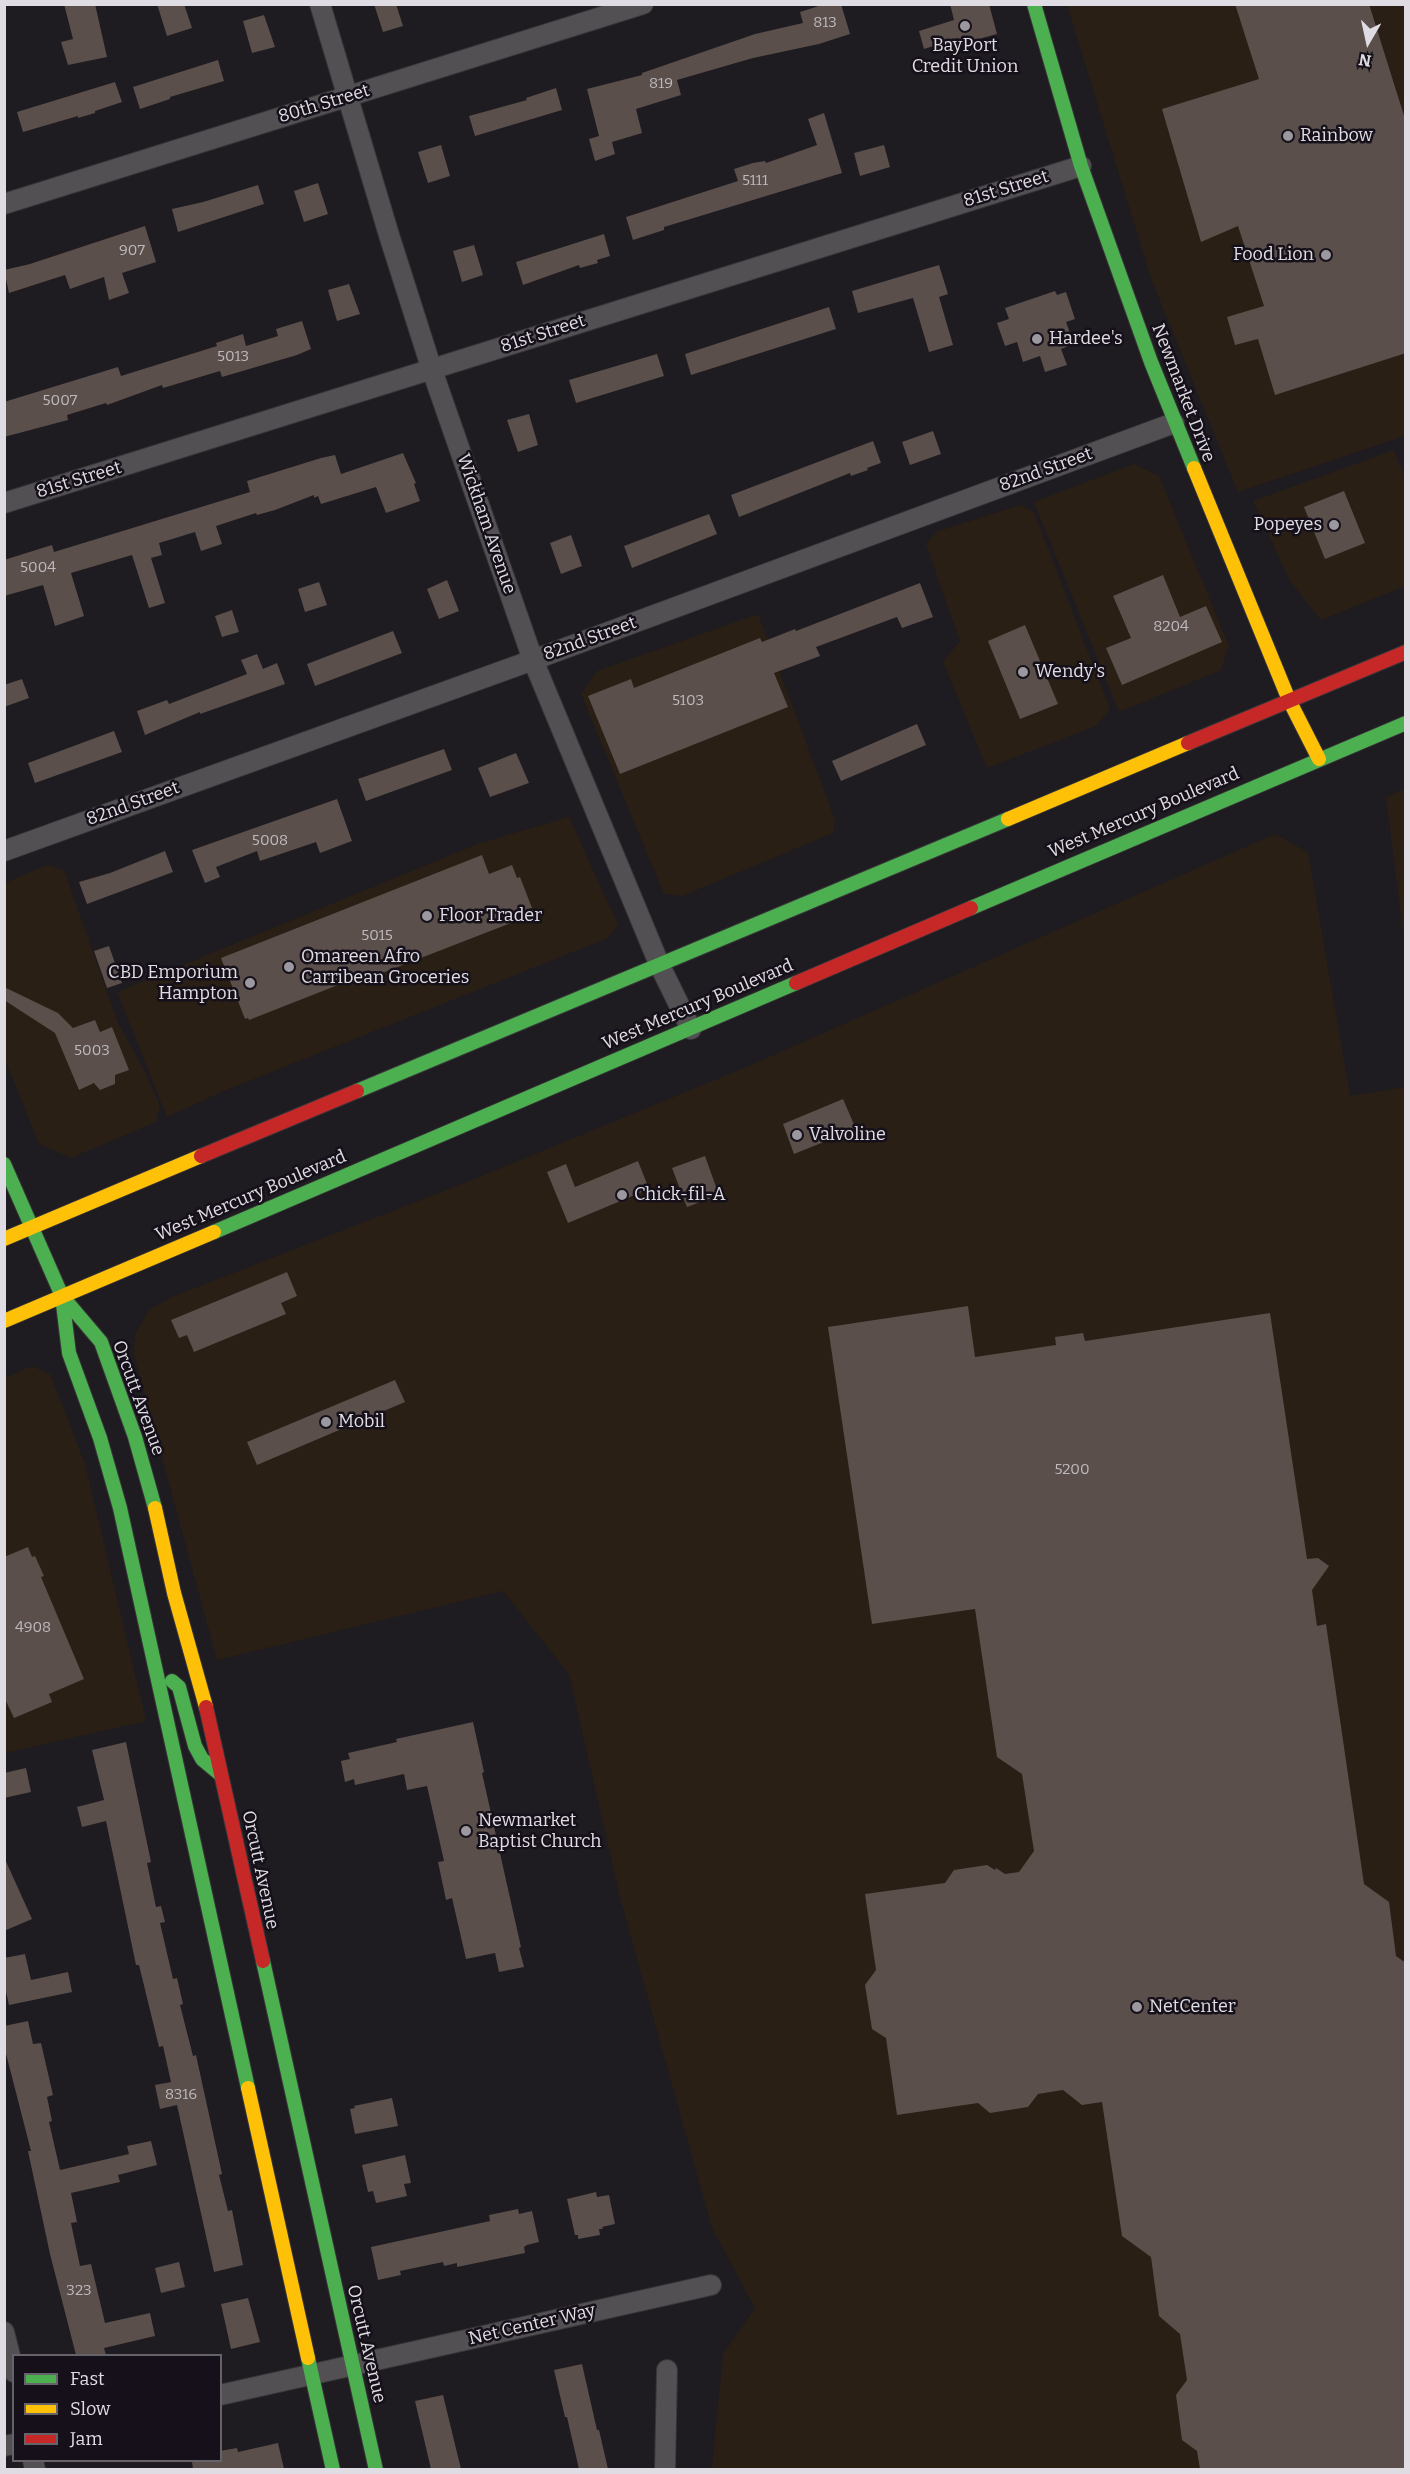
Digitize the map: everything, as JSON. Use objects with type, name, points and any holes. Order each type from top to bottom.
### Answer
[{"type":"main road","name":"Newmarket Drive","points":[[1034,4],[1082,166],[1174,423],[1289,700],[1319,759]]},
{"type":"main road","points":[[4,1239],[1406,652]]},
{"type":"main road","name":"West Mercury Boulevard","points":[[4,1321],[1406,723]]},
{"type":"main road","name":"Orcutt Avenue","points":[[4,1164],[62,1296],[101,1342],[135,1437],[150,1488],[174,1593],[196,1665],[376,2469]]},
{"type":"main road","name":"Orcutt Avenue","points":[[62,1296],[69,1353],[100,1438],[120,1508],[333,2469]]},
{"type":"main road","points":[[159,1681],[174,1682],[178,1688],[195,1746],[202,1759],[221,1775]]},
{"type":"street","name":"Wickham Avenue","points":[[320,4],[432,370],[533,660],[660,966],[690,1029]]},
{"type":"street","name":"80th Street","points":[[4,204],[643,4]]},
{"type":"street","name":"81st Street","points":[[4,503],[1082,166]]},
{"type":"street","name":"82nd Street","points":[[4,851],[533,660],[1174,423]]},
{"type":"street","name":"Net Center Way","points":[[222,2395],[711,2285]]},
{"type":"street","points":[[4,2332],[12,2364]]},
{"type":"street","points":[[665,2469],[667,2370]]},
{"type":"shaded area","points":[[1067,5],[1405,5],[1405,439],[1404,436],[1238,492],[1152,281]]},
{"type":"shaded area","points":[[1394,450],[1405,478],[1405,586],[1321,620],[1290,581],[1253,501]]},
{"type":"shaded area","points":[[1134,464],[1159,476],[1229,646],[1221,670],[1119,712],[1034,502]]},
{"type":"shaded area","points":[[1020,505],[1034,512],[1110,709],[1096,726],[987,768],[943,662],[960,641],[926,544],[936,532]]},
{"type":"shaded area","points":[[758,614],[835,820],[833,833],[682,896],[664,894],[581,694],[597,671]]},
{"type":"shaded area","points":[[1405,789],[1405,946],[1386,797]]},
{"type":"shaded area","points":[[569,817],[618,925],[608,938],[219,1093],[167,1117],[117,992],[480,843]]},
{"type":"shaded area","points":[[1275,834],[1308,852],[1350,1096],[1405,1087],[1405,2469],[712,2469],[723,2354],[755,2308],[712,2228],[621,1901],[569,1674],[503,1591],[217,1660],[134,1354],[135,1334],[149,1310],[172,1297],[472,1180],[744,1068]]},
{"type":"shaded area","points":[[47,865],[64,870],[118,1023],[144,1070],[160,1106],[156,1122],[71,1158],[39,1144],[5,1059],[5,883]]},
{"type":"shaded area","points":[[32,1366],[50,1374],[85,1464],[146,1721],[5,1753],[4,1378]]},
{"type":"building","points":[[64,4],[95,4],[107,57],[68,65],[61,42],[73,39]]},
{"type":"building","points":[[157,4],[184,4],[192,28],[167,36]]},
{"type":"building","points":[[374,4],[396,4],[403,26],[383,32]]},
{"type":"building","points":[[825,4],[841,4],[850,34],[677,80],[681,95],[636,109],[642,133],[612,142],[615,154],[595,161],[589,139],[599,136],[587,89],[642,75],[642,73],[755,34],[803,23],[800,12]]},
{"type":"building","name":"BayPort Credit Union","points":[[950,4],[989,4],[997,34],[960,44],[958,38],[924,49],[919,31],[954,20]]},
{"type":"building","points":[[1235,4],[1369,4],[1406,122],[1406,353],[1275,395],[1258,339],[1235,345],[1227,317],[1264,306],[1238,226],[1201,242],[1162,109],[1259,79]]},
{"type":"building","points":[[264,15],[275,47],[252,53],[243,21]]},
{"type":"building","points":[[218,60],[224,81],[170,97],[170,99],[140,109],[133,87]]},
{"type":"building","points":[[115,82],[122,102],[95,111],[95,113],[23,132],[17,112]]},
{"type":"building","points":[[556,88],[562,110],[475,136],[469,116],[527,100],[526,98]]},
{"type":"building","points":[[824,113],[842,173],[664,227],[664,230],[633,240],[626,217],[738,181],[734,169],[753,163],[765,161],[766,163],[817,145],[808,119]]},
{"type":"building","points":[[441,145],[450,176],[428,183],[418,152]]},
{"type":"building","points":[[884,145],[890,167],[860,176],[854,153]]},
{"type":"building","points":[[318,183],[328,214],[304,222],[294,191]]},
{"type":"building","points":[[258,185],[264,204],[178,232],[172,209]]},
{"type":"building","points":[[145,226],[156,262],[122,273],[129,293],[109,300],[104,277],[70,289],[65,275],[9,293],[4,270],[30,264]]},
{"type":"building","points":[[604,234],[610,256],[597,260],[598,263],[580,268],[579,265],[523,285],[516,262]]},
{"type":"building","points":[[474,245],[483,275],[462,282],[453,251]]},
{"type":"building","points":[[939,265],[948,294],[939,297],[953,345],[929,352],[913,298],[858,313],[852,291]]},
{"type":"building","points":[[349,284],[360,314],[337,321],[328,290]]},
{"type":"building","points":[[1055,291],[1057,295],[1066,292],[1075,319],[1066,322],[1074,344],[1061,349],[1067,365],[1045,372],[1040,356],[1023,362],[1017,342],[1005,346],[997,323],[1009,319],[1005,308]]},
{"type":"building","points":[[829,307],[836,329],[691,375],[685,354]]},
{"type":"building","points":[[302,321],[311,349],[297,355],[222,377],[220,371],[163,388],[162,385],[107,405],[106,403],[67,415],[68,420],[4,437],[4,402],[118,367],[121,376],[217,346],[216,343],[243,334],[246,346],[278,336],[276,329]]},
{"type":"building","points":[[657,354],[664,376],[576,403],[569,380]]},
{"type":"building","points":[[529,414],[538,445],[518,452],[507,420]]},
{"type":"building","points":[[933,431],[941,454],[910,465],[902,442]]},
{"type":"building","points":[[873,441],[881,463],[867,468],[868,470],[851,476],[850,473],[739,517],[731,495]]},
{"type":"building","points":[[403,453],[416,483],[414,484],[420,501],[386,513],[376,487],[321,504],[318,496],[314,498],[314,495],[275,510],[257,515],[256,513],[216,526],[222,544],[201,551],[195,532],[159,543],[162,555],[151,558],[165,603],[149,608],[132,555],[71,573],[84,616],[55,626],[43,585],[4,596],[4,560],[52,545],[54,552],[250,492],[247,481],[321,458],[335,455],[341,474]]},
{"type":"building","name":"Popeyes","points":[[1344,491],[1365,543],[1325,559],[1304,507]]},
{"type":"building","points":[[709,514],[717,534],[632,568],[624,546]]},
{"type":"building","points":[[571,535],[582,566],[561,574],[550,543]]},
{"type":"building","points":[[1163,575],[1180,617],[1206,606],[1222,642],[1122,685],[1106,648],[1131,638],[1113,596]]},
{"type":"building","points":[[447,580],[459,611],[439,619],[427,589]]},
{"type":"building","points":[[319,582],[327,605],[305,612],[298,589]]},
{"type":"building","points":[[920,583],[933,617],[902,628],[897,617],[816,647],[820,656],[774,673],[788,707],[620,774],[588,696],[631,679],[634,688],[760,638],[762,642],[795,629],[796,631]]},
{"type":"building","points":[[232,610],[239,632],[222,637],[215,616]]},
{"type":"building","name":"Wendy's","points":[[1025,625],[1058,704],[1020,719],[988,641]]},
{"type":"building","points":[[393,631],[402,653],[315,686],[307,664]]},
{"type":"building","points":[[257,654],[263,669],[277,663],[285,684],[200,714],[200,712],[145,735],[137,711],[167,700],[169,704],[247,674],[241,660]]},
{"type":"building","points":[[22,679],[29,698],[4,707],[4,685]]},
{"type":"building","points":[[917,724],[926,745],[841,781],[832,761]]},
{"type":"building","points":[[114,731],[122,752],[35,783],[28,763]]},
{"type":"building","points":[[444,749],[452,770],[366,801],[358,779]]},
{"type":"building","points":[[516,753],[529,783],[490,797],[478,768]]},
{"type":"building","points":[[337,799],[352,841],[320,853],[316,842],[260,861],[257,851],[216,867],[220,877],[205,883],[192,850]]},
{"type":"building","points":[[165,851],[173,872],[87,904],[79,882],[110,873]]},
{"type":"building","points":[[482,855],[489,874],[512,865],[517,878],[520,877],[532,908],[528,913],[529,916],[377,975],[376,972],[371,972],[249,1020],[245,1019],[221,958]]},
{"type":"building","points":[[109,946],[122,983],[107,988],[94,951]]},
{"type":"building","points":[[4,987],[58,1013],[73,1028],[95,1020],[100,1032],[112,1027],[129,1070],[115,1075],[115,1084],[100,1090],[94,1083],[79,1090],[55,1033],[4,1000]]},
{"type":"building","points":[[843,1099],[856,1129],[794,1154],[783,1124]]},
{"type":"building","points":[[705,1156],[719,1195],[687,1207],[672,1168]]},
{"type":"building","points":[[638,1161],[649,1189],[568,1223],[547,1172],[566,1164],[575,1187]]},
{"type":"building","points":[[287,1272],[297,1296],[281,1303],[286,1314],[194,1352],[187,1335],[179,1338],[171,1320]]},
{"type":"building","name":"NetCenter","points":[[968,1306],[975,1357],[1056,1345],[1055,1337],[1083,1333],[1085,1341],[1270,1313],[1307,1559],[1318,1558],[1329,1566],[1312,1590],[1317,1626],[1326,1624],[1364,1884],[1389,1902],[1396,1956],[1406,1963],[1406,2469],[1200,2469],[1197,2451],[1182,2440],[1176,2395],[1187,2380],[1180,2334],[1159,2316],[1151,2257],[1122,2236],[1102,2102],[1082,2105],[1063,2090],[1038,2094],[1028,2107],[990,2113],[978,2103],[897,2115],[886,2038],[872,2029],[865,1985],[876,1970],[865,1894],[945,1883],[954,1870],[987,1865],[1005,1874],[1019,1872],[1034,1851],[1022,1774],[997,1757],[975,1609],[872,1624],[828,1327]]},
{"type":"building","name":"Mobil","points":[[395,1380],[405,1402],[257,1465],[247,1442]]},
{"type":"building","points":[[28,1547],[44,1576],[41,1577],[84,1679],[49,1694],[52,1702],[14,1718],[4,1697],[4,1557]]},
{"type":"building","name":"Newmarket Baptist Church","points":[[473,1722],[524,1967],[499,1972],[495,1953],[466,1959],[452,1898],[446,1900],[438,1862],[444,1861],[427,1786],[407,1790],[404,1774],[355,1785],[354,1779],[345,1782],[341,1761],[350,1759],[348,1753],[397,1742],[396,1739]]},
{"type":"building","points":[[126,1742],[151,1862],[147,1863],[156,1907],[161,1906],[165,1922],[160,1923],[173,1979],[177,1978],[183,2004],[180,2005],[193,2056],[196,2055],[222,2174],[219,2175],[228,2211],[232,2210],[243,2265],[214,2272],[177,2105],[160,2109],[155,2085],[171,2082],[163,2046],[159,2047],[139,1965],[136,1965],[106,1821],[82,1827],[77,1807],[104,1800],[92,1750]]},
{"type":"building","points":[[26,1768],[31,1792],[4,1798],[4,1773]]},
{"type":"building","points":[[4,1857],[32,1919],[4,1931]]},
{"type":"building","points":[[25,1954],[31,1980],[68,1972],[72,1992],[9,2005],[4,1983],[4,1958]]},
{"type":"building","points":[[28,2021],[33,2044],[41,2043],[53,2095],[47,2097],[52,2121],[49,2122],[60,2170],[129,2154],[127,2146],[151,2141],[157,2165],[118,2175],[120,2182],[71,2193],[77,2222],[71,2223],[80,2266],[91,2264],[105,2323],[150,2313],[155,2336],[104,2348],[106,2354],[76,2354],[50,2254],[28,2151],[31,2151],[4,2046],[4,2026]]},
{"type":"building","points":[[392,2098],[398,2126],[355,2134],[350,2109],[355,2108],[354,2106]]},
{"type":"building","points":[[405,2155],[411,2183],[404,2184],[407,2196],[376,2203],[373,2191],[368,2192],[362,2165]]},
{"type":"building","points":[[596,2192],[597,2197],[609,2195],[615,2224],[599,2229],[600,2235],[578,2239],[578,2235],[575,2235],[567,2199]]},
{"type":"building","points":[[518,2209],[519,2214],[532,2211],[539,2242],[524,2247],[525,2253],[457,2267],[457,2263],[444,2266],[443,2262],[400,2271],[401,2275],[378,2280],[371,2247],[490,2221],[489,2215]]},
{"type":"building","points":[[179,2262],[185,2287],[161,2293],[155,2268]]},
{"type":"building","points":[[248,2298],[260,2342],[231,2349],[221,2304]]},
{"type":"building","points":[[582,2364],[608,2469],[579,2469],[567,2417],[565,2417],[554,2370]]},
{"type":"building","points":[[443,2395],[461,2469],[431,2469],[415,2401]]},
{"type":"building","points":[[278,2443],[284,2469],[193,2469],[192,2462],[222,2462],[222,2451],[237,2448],[238,2452]]},
{"type":"traffic: fast","points":[[1034,4],[1081,166],[1151,362],[1194,468]]},
{"type":"traffic: fast","points":[[971,908],[1406,723]]},
{"type":"traffic: fast","points":[[357,1091],[1008,819]]},
{"type":"traffic: fast","points":[[214,1232],[796,983]]},
{"type":"traffic: fast","points":[[4,1164],[62,1296],[101,1342],[135,1437],[155,1508]]},
{"type":"traffic: fast","points":[[62,1296],[69,1353],[100,1438],[120,1508],[248,2088]]},
{"type":"traffic: fast","points":[[172,1681],[179,1687],[195,1746],[202,1759],[220,1774]]},
{"type":"traffic: fast","points":[[263,1961],[376,2470]]},
{"type":"traffic: fast","points":[[308,2358],[333,2470]]},
{"type":"traffic: slow","points":[[1194,468],[1289,700],[1319,759]]},
{"type":"traffic: slow","points":[[1008,819],[1188,743]]},
{"type":"traffic: slow","points":[[4,1239],[201,1156]]},
{"type":"traffic: slow","points":[[4,1321],[214,1232]]},
{"type":"traffic: slow","points":[[155,1508],[174,1593],[206,1707]]},
{"type":"traffic: slow","points":[[248,2088],[308,2358]]},
{"type":"traffic: jam","points":[[1188,743],[1406,652]]},
{"type":"traffic: jam","points":[[796,983],[971,908]]},
{"type":"traffic: jam","points":[[201,1156],[357,1091]]},
{"type":"traffic: jam","points":[[206,1707],[263,1961]]},
{"type":"place","name":"BayPort Credit Union","points":[[965,26]]},
{"type":"place","name":"Rainbow","points":[[1288,136]]},
{"type":"place","name":"Food Lion","points":[[1326,255]]},
{"type":"place","name":"Hardee's","points":[[1037,339]]},
{"type":"place","name":"Popeyes","points":[[1334,525]]},
{"type":"place","name":"Wendy's","points":[[1023,672]]},
{"type":"place","name":"Floor Trader","points":[[427,916]]},
{"type":"place","name":"Omareen Afro Carribean Groceries","points":[[289,967]]},
{"type":"place","name":"CBD Emporium Hampton","points":[[250,983]]},
{"type":"place","name":"Valvoline","points":[[797,1135]]},
{"type":"place","name":"Chick-fil-A","points":[[622,1195]]},
{"type":"place","name":"Mobil","points":[[326,1422]]},
{"type":"place","name":"Newmarket Baptist Church","points":[[466,1831]]},
{"type":"place","name":"NetCenter","points":[[1137,2007]]}]
